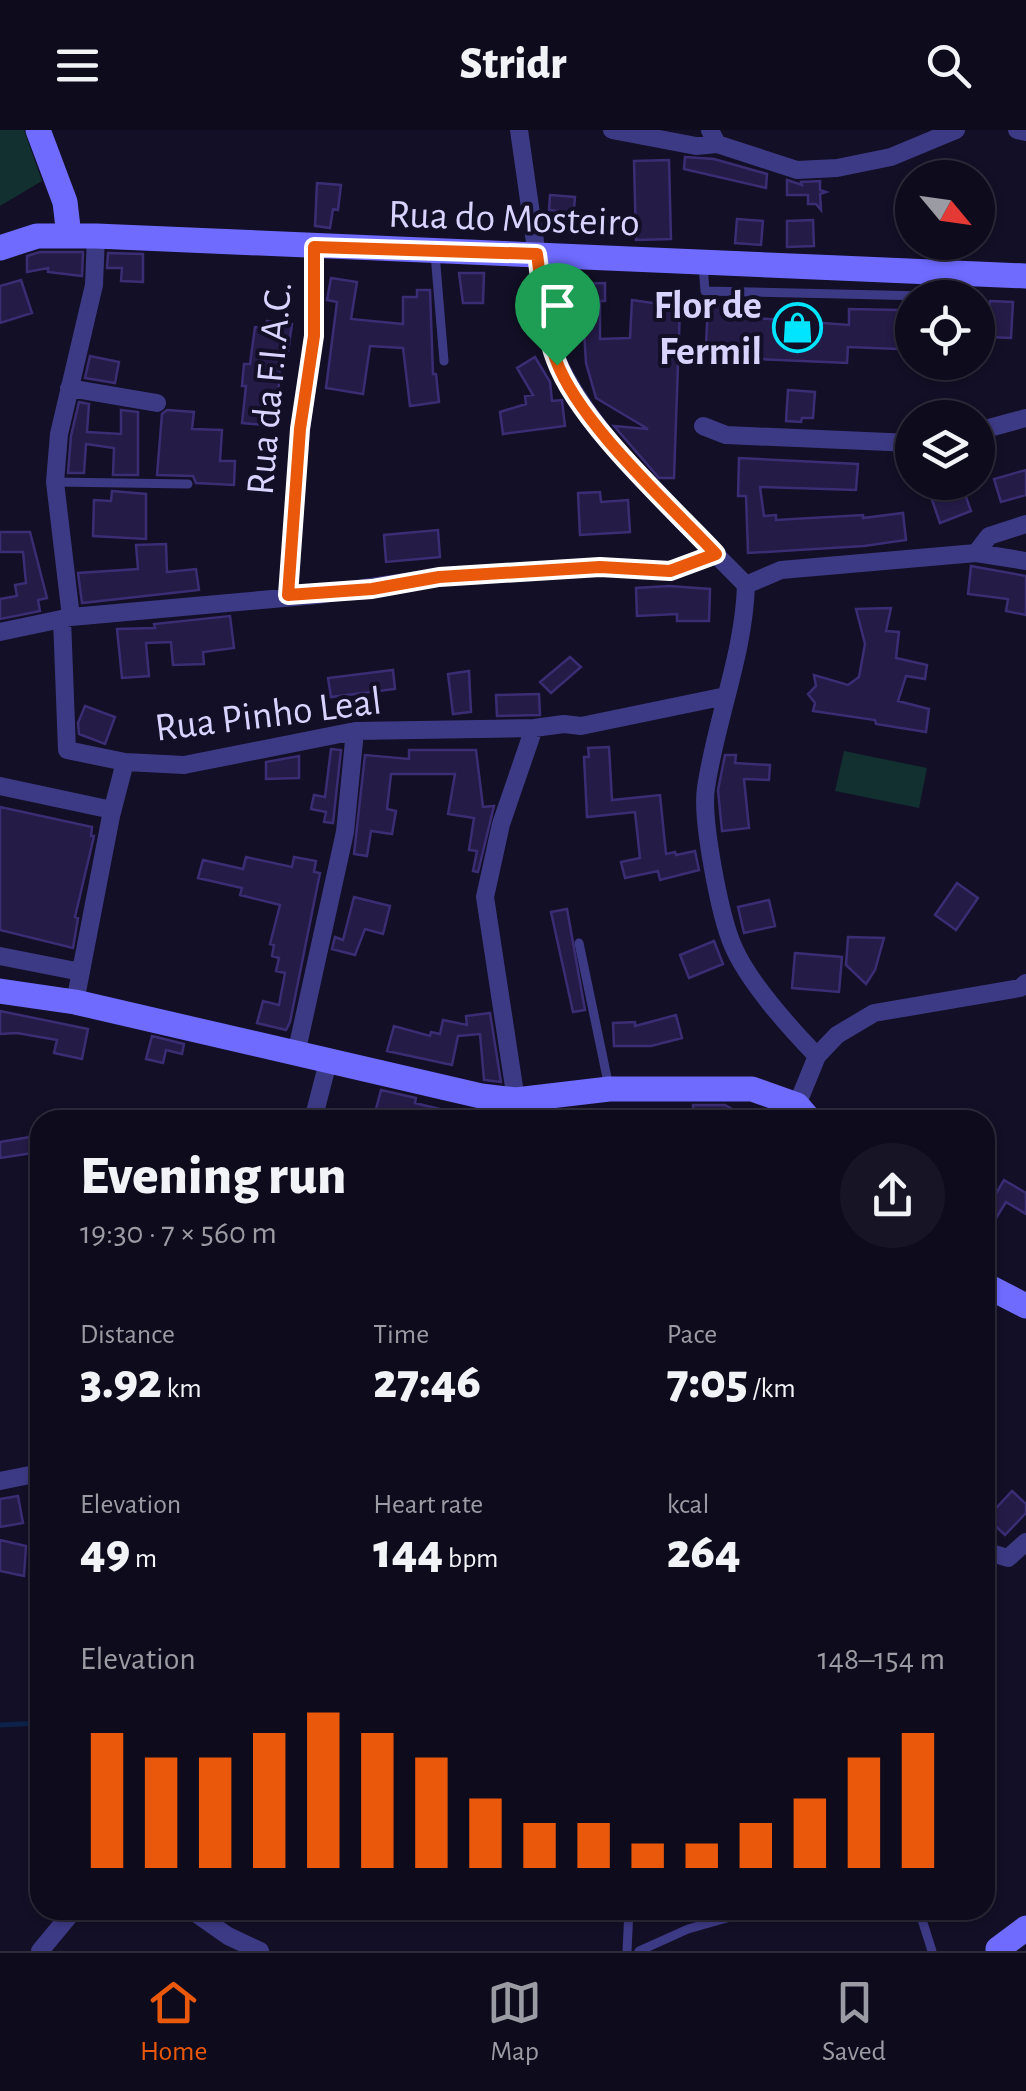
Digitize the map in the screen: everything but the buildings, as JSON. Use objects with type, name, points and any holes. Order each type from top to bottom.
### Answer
[{"type":"main road","points":[[38,130],[65,202],[70,236]]},
{"type":"main road","name":"Rua do Mosteiro","points":[[0,248],[38,236],[96,236],[1026,276]]},
{"type":"main road","points":[[0,992],[74,1002],[543,1108],[610,1089],[752,1089],[798,1110]]},
{"type":"main road","points":[[995,1290],[1026,1306]]},
{"type":"main road","points":[[992,1950],[1026,1928]]},
{"type":"street","points":[[519,130],[549,340],[557,365],[587,414],[746,585],[745,622],[705,792],[710,859],[733,946],[781,1018],[817,1056]]},
{"type":"street","points":[[612,130],[696,146],[714,137],[797,170],[837,168],[891,157],[956,130]]},
{"type":"street","points":[[1018,130],[1026,132]]},
{"type":"street","points":[[66,618],[55,482],[59,434],[94,284],[96,236]]},
{"type":"street","name":"Rua da F.I.A.C.","points":[[288,595],[300,429],[314,336],[314,247]]},
{"type":"street","points":[[69,388],[157,403]]},
{"type":"street","points":[[995,426],[1026,418]]},
{"type":"street","points":[[703,426],[726,435],[895,442]]},
{"type":"street","points":[[976,553],[989,536],[1026,524]]},
{"type":"street","points":[[746,585],[781,570],[976,553],[1026,562]]},
{"type":"street","points":[[0,632],[66,618],[372,589],[439,577],[600,567],[670,571],[716,554]]},
{"type":"street","name":"Rua Pinho Leal","points":[[66,618],[68,750],[126,762],[184,765],[355,732],[582,726],[726,696]]},
{"type":"street","points":[[516,1100],[485,897],[501,824],[534,728]]},
{"type":"street","points":[[296,1054],[345,832],[355,732]]},
{"type":"street","points":[[74,1002],[112,810],[126,762]]},
{"type":"street","points":[[0,786],[112,810]]},
{"type":"street","points":[[0,956],[81,972]]},
{"type":"street","points":[[805,1110],[817,1056],[837,1035],[874,1013],[1020,988],[1026,983]]},
{"type":"street","points":[[316,1110],[328,1062]]},
{"type":"street","points":[[0,1480],[30,1475]]},
{"type":"street","points":[[995,1555],[1008,1558],[1026,1542]]},
{"type":"street","points":[[40,1951],[66,1920]]},
{"type":"street","points":[[205,1920],[260,1951]]},
{"type":"lane","points":[[434,252],[444,361]]},
{"type":"lane","points":[[55,482],[188,484]]},
{"type":"lane","points":[[579,943],[610,1089]]},
{"type":"lane","points":[[627,1951],[629,1920]]},
{"type":"lane","points":[[639,1951],[719,1920]]},
{"type":"lane","points":[[922,1920],[932,1951]]},
{"type":"green space","points":[[0,130],[24,130],[42,181],[0,206]]},
{"type":"green space","points":[[844,751],[927,768],[919,808],[835,791]]},
{"type":"waterway","points":[[0,1725],[30,1724]]},
{"type":"place","name":"Flor de Fermil","points":[[797,327]]},
{"type":"route","points":[[314,247],[537,254],[549,340],[557,365],[587,414],[716,554],[670,571],[600,567],[439,577],[372,589],[288,595],[300,429],[314,336],[314,247]]}]
